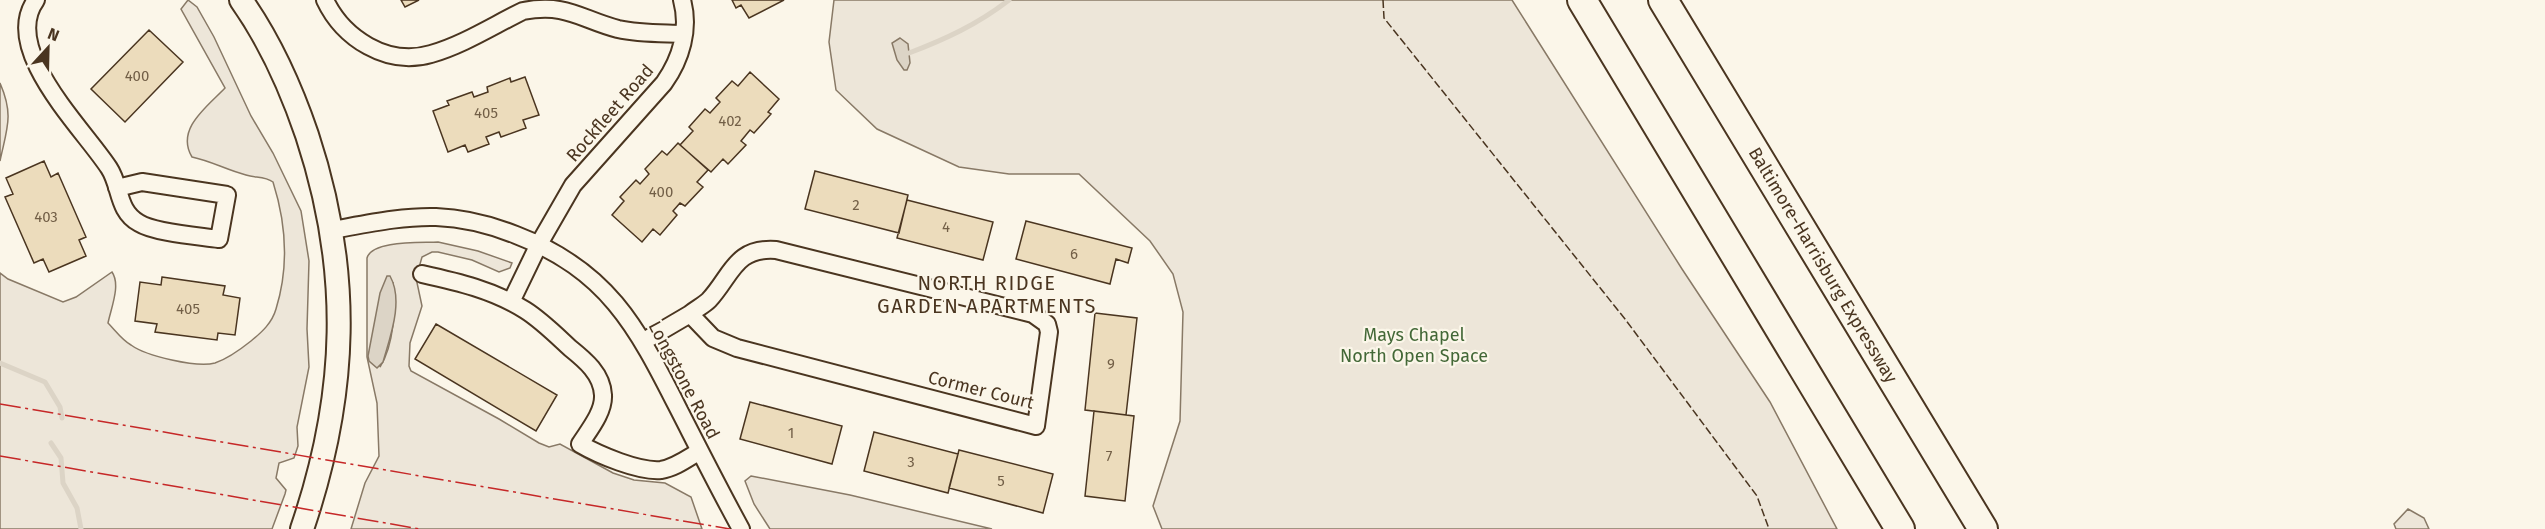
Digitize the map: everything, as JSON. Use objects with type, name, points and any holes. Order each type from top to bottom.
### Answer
[{"type":"highway","points":[[1582,0],[1900,529]]},
{"type":"highway","name":"Baltimore-Harrisburg Expressway","points":[[1663,0],[1983,529]]},
{"type":"main road","points":[[241,0],[275,57],[299,111],[321,176],[332,230],[340,342],[336,385],[319,480],[302,529]]},
{"type":"street","points":[[36,0],[27,10],[22,24],[24,44],[34,71],[44,90],[100,155],[114,175],[117,188],[120,201],[128,214],[139,224],[219,239],[227,195],[142,182],[117,188]]},
{"type":"street","points":[[325,0],[341,27],[356,39],[392,55],[410,57],[430,55],[523,11],[540,8],[556,8],[578,13],[620,29],[684,34]]},
{"type":"street","name":"Rockfleet Road","points":[[511,302],[539,244],[573,185],[664,83],[677,61],[684,34],[685,11],[682,0]]},
{"type":"street","name":"Longstone Road","points":[[332,230],[399,219],[436,217],[469,221],[502,229],[539,244],[573,263],[596,282],[621,308],[644,341],[741,529]]},
{"type":"street","name":"Cormer Court","points":[[644,341],[708,301],[738,261],[749,252],[761,249],[776,250],[1033,314],[1047,324],[1049,332],[1036,426],[737,348],[713,338],[690,314]]},
{"type":"street","points":[[422,274],[468,284],[511,302],[540,321],[587,362],[602,385],[604,398],[600,410],[580,444],[609,459],[660,470],[674,466],[700,451]]},
{"type":"green space","points":[[188,0],[197,7],[214,37],[251,116],[273,153],[301,211],[309,261],[307,329],[309,367],[297,427],[298,446],[294,458],[279,463],[276,478],[286,490],[285,494],[272,529],[0,529],[0,273],[8,279],[63,302],[76,297],[112,272],[116,283],[108,323],[138,349],[159,357],[196,364],[215,363],[243,347],[259,334],[274,314],[283,277],[284,245],[281,213],[273,182],[192,157],[188,147],[190,128],[203,110],[225,88],[181,9]]},
{"type":"green space","name":"Mays Chapel North Open Space","points":[[834,0],[1512,0],[1682,269],[1770,402],[1837,529],[1162,529],[1153,506],[1180,421],[1183,312],[1173,274],[1150,241],[1079,174],[1009,174],[959,167],[877,129],[836,90],[829,42]]},
{"type":"green space","points":[[0,83],[7,104],[8,122],[0,161]]},
{"type":"green space","points":[[438,242],[478,251],[512,263],[510,268],[499,272],[472,260],[438,252],[422,257],[416,278],[422,306],[410,343],[409,366],[411,371],[539,443],[549,447],[560,444],[613,473],[634,480],[665,483],[691,497],[702,529],[351,529],[365,483],[379,456],[377,403],[367,357],[367,258],[371,252],[387,245]],"holes":[[[393,282],[391,337],[380,367]]]},
{"type":"green space","points":[[751,476],[850,495],[992,529],[770,529],[754,504],[745,481]]},
{"type":"green space","points":[[2408,509],[2424,518],[2429,529],[2396,529],[2394,524]]},
{"type":"shaded area","points":[[900,38],[908,44],[910,63],[907,70],[904,70],[897,60],[892,43]]},
{"type":"shaded area","points":[[387,276],[390,276],[394,286],[396,308],[383,362],[377,368],[369,361],[368,356],[380,293]]},
{"type":"building","points":[[401,0],[419,0],[405,7]]},
{"type":"building","points":[[732,0],[784,0],[749,18],[741,5],[736,8]]},
{"type":"building","points":[[149,30],[183,62],[125,122],[91,89]]},
{"type":"building","points":[[750,72],[779,99],[768,112],[771,114],[754,133],[750,130],[741,141],[746,145],[728,164],[723,159],[711,172],[680,145],[693,131],[689,127],[705,109],[710,113],[720,102],[716,98],[732,81],[738,86]]},
{"type":"building","points":[[525,77],[539,115],[523,120],[526,128],[501,137],[499,132],[486,137],[489,144],[468,152],[465,145],[448,152],[433,111],[449,105],[447,101],[472,92],[474,97],[488,92],[487,87],[510,78],[511,82]]},
{"type":"building","points":[[678,143],[708,170],[697,182],[703,187],[685,206],[680,203],[673,211],[677,215],[660,235],[653,229],[642,242],[612,215],[624,201],[620,197],[636,180],[640,184],[649,174],[645,169],[662,151],[667,155]]},
{"type":"building","points":[[44,161],[51,177],[58,173],[86,237],[79,240],[86,256],[49,272],[43,259],[34,263],[5,197],[13,194],[6,178]]},
{"type":"building","points":[[815,171],[908,195],[899,233],[805,209]]},
{"type":"building","points":[[907,200],[993,222],[983,260],[897,238]]},
{"type":"building","points":[[1026,221],[1132,248],[1128,263],[1116,259],[1110,284],[1016,259]]},
{"type":"building","points":[[162,277],[225,286],[223,295],[240,298],[235,335],[218,333],[217,340],[155,332],[157,324],[135,321],[140,282],[161,285]]},
{"type":"building","points":[[1095,313],[1137,318],[1126,415],[1085,410]]},
{"type":"building","points":[[436,324],[557,395],[536,431],[415,359]]},
{"type":"building","points":[[750,402],[842,426],[832,464],[740,439]]},
{"type":"building","points":[[1094,411],[1134,416],[1125,501],[1085,496]]},
{"type":"building","points":[[874,432],[958,454],[948,493],[864,471]]},
{"type":"building","points":[[959,450],[1053,474],[1043,513],[949,488]]},
{"type":"waterway","points":[[909,53],[961,30],[1009,0]]},
{"type":"waterway","points":[[0,363],[45,382],[60,407],[62,418]]},
{"type":"waterway","points":[[51,443],[61,458],[63,483],[77,508],[81,529]]},
{"type":"fence","points":[[1383,0],[1384,18],[1625,319],[1757,496],[1769,529]]},
{"type":"power","points":[[0,404],[730,529]]},
{"type":"power","points":[[0,456],[420,529]]},
{"type":"district","name":"NORTH RIDGE GARDEN APARTMENTS","points":[[987,294]]}]
